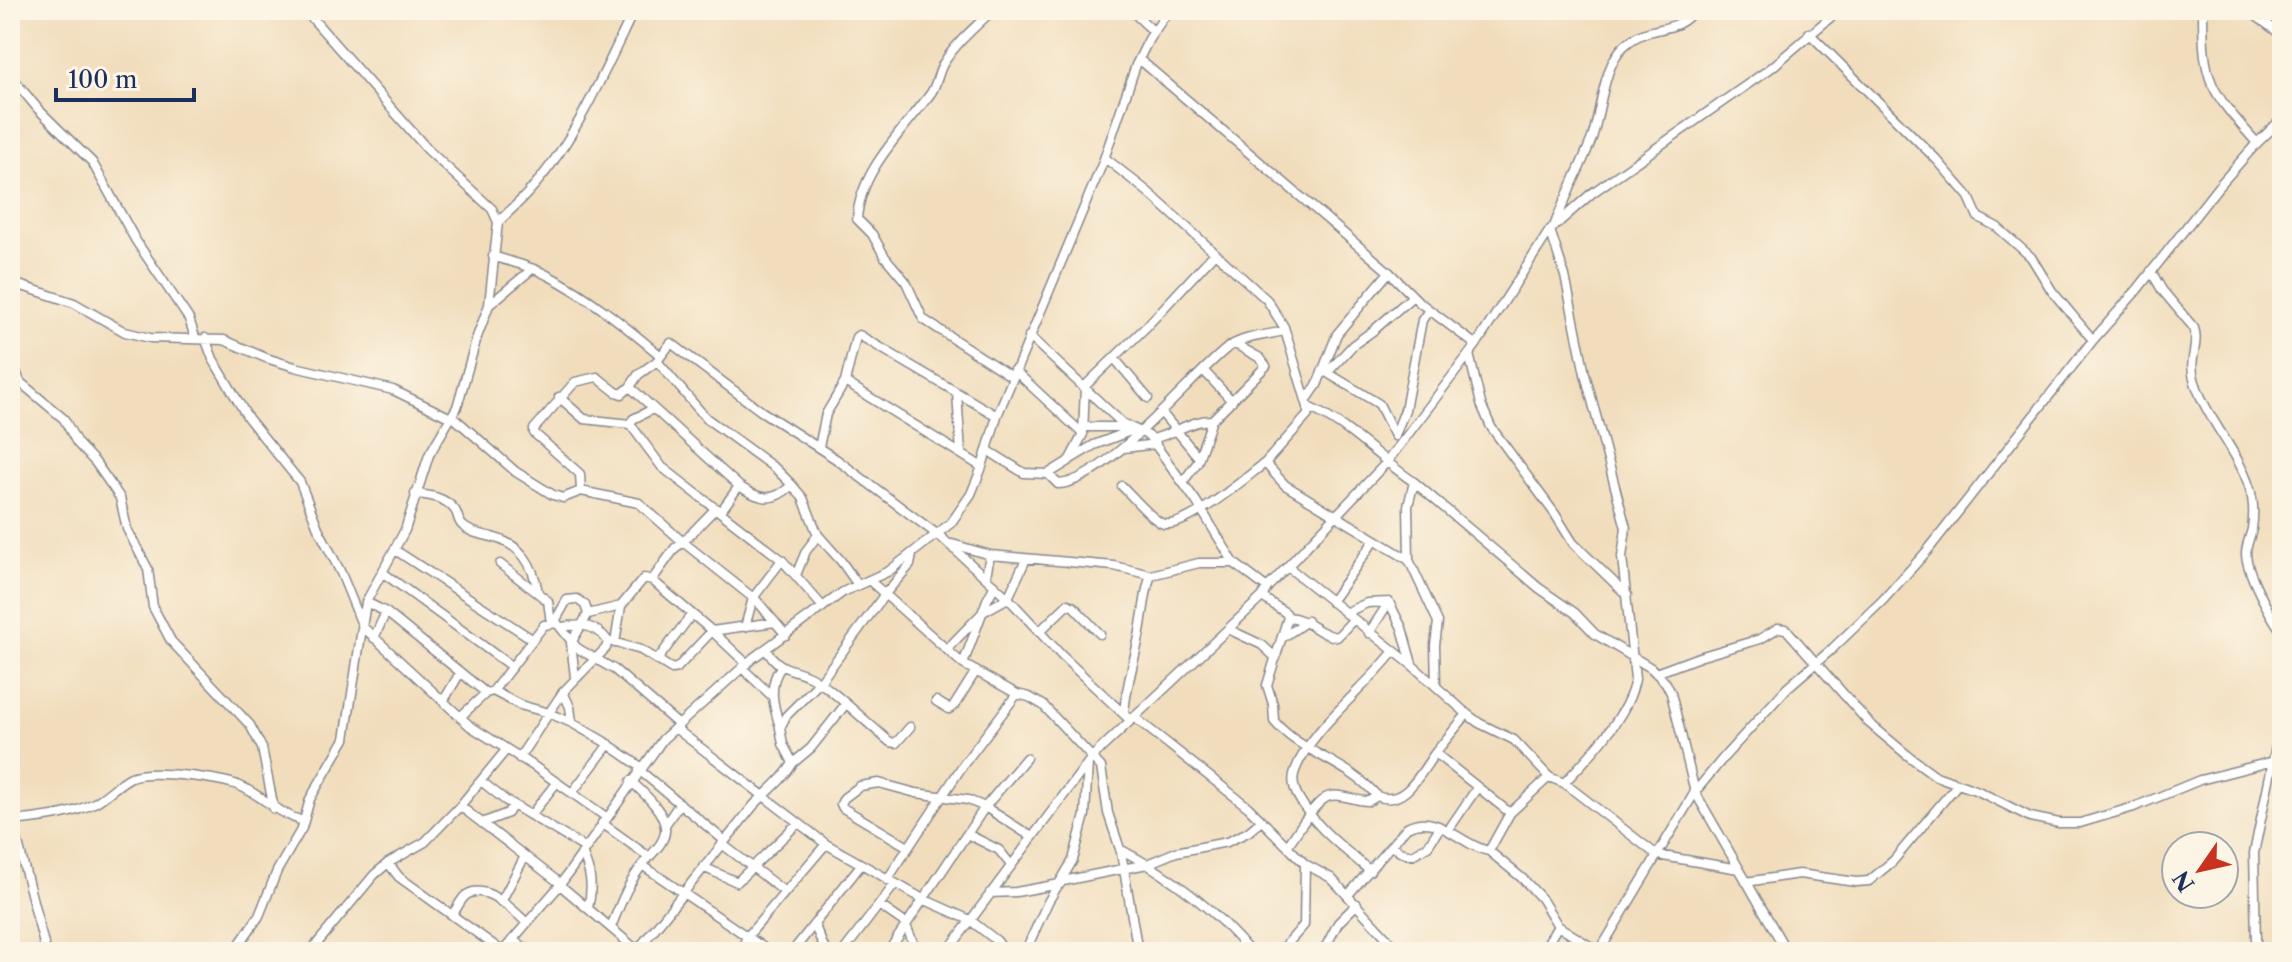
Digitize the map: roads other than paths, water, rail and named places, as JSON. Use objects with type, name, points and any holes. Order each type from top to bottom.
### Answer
[{"type":"street","points":[[234,952],[259,916],[277,871],[293,848],[310,799],[345,739],[366,602],[405,530],[429,455],[457,407],[489,305],[498,222],[492,209],[428,150],[305,10]]},
{"type":"street","points":[[498,222],[535,186],[566,140],[634,10]]},
{"type":"street","points":[[993,10],[959,41],[946,60],[935,88],[907,120],[876,168],[859,199],[857,219],[872,234],[885,257],[906,282],[923,319],[1013,374],[1083,430],[1133,429]]},
{"type":"street","points":[[1131,10],[1154,32]]},
{"type":"street","points":[[388,863],[399,877],[502,952],[560,884],[663,739],[744,666],[843,592],[889,571],[951,523],[971,494],[982,467],[1013,374],[1105,158],[1139,59],[1169,10]]},
{"type":"street","points":[[947,952],[1090,760],[1130,717],[1262,597],[1267,588],[1386,463],[1476,345],[1552,227],[1593,134],[1607,78],[1622,47],[1648,30],[1678,26],[1694,10]]},
{"type":"street","points":[[1552,227],[1592,193],[1771,68],[1839,10]]},
{"type":"street","points":[[2203,10],[2207,75],[2221,103],[2257,143]]},
{"type":"street","points":[[2248,10],[2282,35]]},
{"type":"street","points":[[1809,33],[1920,141],[1969,197],[1978,217],[1997,227],[2031,257],[2052,291],[2093,340]]},
{"type":"street","points":[[1139,59],[1389,272],[1429,310],[1476,345]]},
{"type":"street","points":[[10,75],[38,109],[92,162],[136,241],[189,319],[195,337]]},
{"type":"street","points":[[1348,895],[1407,827],[1415,822],[1444,828],[1477,848],[1489,851],[1541,898],[1558,926],[1599,952],[1695,792],[1756,720],[1883,600],[1928,550],[2093,340],[2257,143],[2282,119]]},
{"type":"street","points":[[1105,158],[1148,192],[1267,300],[1285,331],[1308,415],[1265,463],[1202,511],[1163,523],[1122,486]]},
{"type":"street","points":[[1552,227],[1585,374],[1626,528],[1622,557],[1635,679],[1631,698],[1587,759],[1564,783]]},
{"type":"street","points":[[1069,461],[1083,430],[1085,386],[1215,253]]},
{"type":"street","points":[[493,256],[543,272],[594,303],[659,359],[706,418],[776,469],[792,485],[803,498],[818,535],[858,585]]},
{"type":"street","points":[[489,305],[531,270]]},
{"type":"street","points":[[2151,271],[2197,335],[2191,367],[2194,382],[2249,486],[2253,504],[2247,558],[2270,615],[2282,632]]},
{"type":"street","points":[[1307,404],[1325,372],[1341,328],[1389,272]]},
{"type":"street","points":[[10,282],[81,306],[125,332],[150,338],[195,337],[230,342],[295,367],[393,390],[451,417],[527,481],[553,495],[563,498],[581,491],[639,503],[753,598],[786,635]]},
{"type":"street","points":[[1325,372],[1413,296]]},
{"type":"street","points":[[1395,435],[1405,410],[1422,320],[1429,310]]},
{"type":"street","points":[[987,450],[1024,473],[1048,474],[1094,445],[1133,429],[1161,412],[1227,347],[1285,331]]},
{"type":"street","points":[[819,447],[826,414],[845,382],[859,335],[997,416]]},
{"type":"street","points":[[1029,336],[1133,429],[1154,441],[1234,563],[1267,588]]},
{"type":"street","points":[[205,338],[213,359],[241,408],[300,482],[363,627],[470,726],[557,782],[649,857]]},
{"type":"street","points":[[581,491],[580,474],[534,433],[537,424],[559,397],[575,382],[585,378],[597,377],[622,394],[638,375],[659,359],[671,343],[761,411],[819,447],[949,543],[1130,717],[1230,792],[1305,864],[1331,878],[1400,952]]},
{"type":"street","points":[[1183,482],[1199,458],[1212,420],[1266,366],[1260,358],[1235,344]]},
{"type":"street","points":[[1469,354],[1481,404],[1491,427],[1573,543],[1628,596]]},
{"type":"street","points":[[10,355],[20,382],[64,419],[77,443],[95,462],[120,498],[127,529],[148,569],[153,607],[171,641],[250,725],[262,748],[274,809]]},
{"type":"street","points":[[1114,358],[1148,398]]},
{"type":"street","points":[[1204,371],[1232,401]]},
{"type":"street","points":[[1325,372],[1379,404],[1398,445]]},
{"type":"street","points":[[845,382],[982,467]]},
{"type":"street","points":[[630,387],[755,497],[783,494],[792,485]]},
{"type":"street","points":[[957,393],[961,453]]},
{"type":"street","points":[[559,397],[584,419],[630,424],[662,467],[782,560],[823,607]]},
{"type":"street","points":[[1307,404],[1328,416],[1414,482],[1539,588],[1575,613],[1595,634],[1656,673],[1671,693],[1695,792],[1787,952]]},
{"type":"street","points":[[630,424],[633,419],[653,409]]},
{"type":"street","points":[[1161,412],[1199,458]]},
{"type":"street","points":[[1048,474],[1058,484],[1065,484],[1095,469],[1123,448],[1154,441],[1202,420],[1212,420]]},
{"type":"street","points":[[1123,448],[1133,429]]},
{"type":"street","points":[[1265,463],[1285,485],[1409,560]]},
{"type":"street","points":[[1414,482],[1408,506],[1409,560],[1438,622],[1435,645],[1437,687]]},
{"type":"street","points":[[652,580],[675,548],[718,510],[739,486]]},
{"type":"street","points":[[415,494],[435,496],[454,508],[464,527],[477,535],[497,538],[529,560],[538,592]]},
{"type":"street","points":[[796,575],[806,551],[818,535]]},
{"type":"street","points":[[1331,602],[1374,541]]},
{"type":"street","points":[[949,543],[990,555],[1114,566],[1151,575],[1199,563],[1234,563]]},
{"type":"street","points":[[395,550],[532,639]]},
{"type":"street","points":[[780,728],[786,716],[820,682],[910,565],[912,555]]},
{"type":"street","points":[[986,576],[990,555]]},
{"type":"street","points":[[947,649],[983,612],[1008,598],[1026,559]]},
{"type":"street","points":[[745,627],[753,598],[782,560]]},
{"type":"street","points":[[500,564],[548,601],[556,625],[571,643],[615,670],[677,726],[798,823],[860,866],[970,920],[1006,952]]},
{"type":"street","points":[[1288,567],[1412,665],[1467,714],[1514,740],[1549,777],[1564,783],[1657,855],[1739,869]]},
{"type":"street","points":[[382,572],[512,667]]},
{"type":"street","points":[[1130,717],[1126,685],[1142,620],[1144,594],[1151,575]]},
{"type":"street","points":[[519,758],[575,677],[612,642],[621,606],[644,578],[652,580],[712,631],[773,697]]},
{"type":"street","points":[[869,580],[963,664],[1043,705],[1090,760],[1101,767],[1108,813],[1120,849],[1138,952]]},
{"type":"street","points":[[963,664],[995,585]]},
{"type":"street","points":[[1262,597],[1288,617],[1307,621],[1330,637],[1337,637],[1353,620]]},
{"type":"street","points":[[548,601],[577,599],[585,605],[588,614]]},
{"type":"street","points":[[556,625],[567,600]]},
{"type":"street","points":[[366,602],[386,612],[460,673],[489,692],[549,713],[609,744],[752,868],[785,892]]},
{"type":"street","points":[[1345,613],[1367,603],[1389,602]]},
{"type":"street","points":[[1389,602],[1402,628],[1412,665]]},
{"type":"street","points":[[1369,633],[1389,602]]},
{"type":"street","points":[[1039,632],[1068,604],[1100,634]]},
{"type":"street","points":[[575,677],[571,643],[588,614],[621,606]]},
{"type":"street","points":[[374,638],[386,612]]},
{"type":"street","points":[[658,659],[692,614]]},
{"type":"street","points":[[1288,617],[1267,685],[1274,721],[1288,735],[1344,768],[1377,796],[1386,800],[1398,797],[1409,789],[1467,714]]},
{"type":"street","points":[[1282,638],[1307,621]]},
{"type":"street","points":[[460,717],[512,667],[544,625],[582,624],[595,627],[612,642],[641,650],[672,669],[677,668],[712,631],[775,622]]},
{"type":"street","points":[[1656,673],[1760,639],[1778,628],[1786,629],[1869,723],[1936,776],[1978,791],[2030,817],[2059,823],[2080,823],[2134,807],[2200,780],[2278,761]]},
{"type":"street","points":[[1228,629],[1262,645],[1276,658]]},
{"type":"street","points":[[766,650],[781,667],[805,673],[820,682],[890,742],[896,743],[910,727]]},
{"type":"street","points":[[1370,871],[1310,814],[1299,799],[1293,782],[1295,770],[1309,747],[1393,652]]},
{"type":"street","points":[[781,667],[773,684],[773,697],[783,744],[793,763]]},
{"type":"street","points":[[936,701],[949,709],[954,706],[976,671]]},
{"type":"street","points":[[444,700],[460,673]]},
{"type":"street","points":[[563,692],[570,707],[572,723]]},
{"type":"street","points":[[843,952],[879,905],[908,847],[1017,694]]},
{"type":"street","points":[[460,806],[560,884],[637,951],[723,843],[793,763],[811,748],[845,705]]},
{"type":"street","points":[[2253,952],[2256,941],[2254,853],[2278,761],[2282,717]]},
{"type":"street","points":[[572,793],[609,744]]},
{"type":"street","points":[[310,952],[367,883],[388,863],[425,842],[460,806],[506,750]]},
{"type":"street","points":[[1435,753],[1510,813]]},
{"type":"street","points":[[888,952],[985,807],[1026,758]]},
{"type":"street","points":[[1025,952],[1048,902],[1073,860],[1085,815],[1090,760]]},
{"type":"street","points":[[46,952],[11,816],[67,813],[93,803],[130,778],[157,773],[215,779],[240,786],[274,809],[303,821]]},
{"type":"street","points":[[1489,851],[1510,813],[1549,777]]},
{"type":"street","points":[[481,781],[583,851],[591,872],[592,894],[588,908]]},
{"type":"street","points":[[631,781],[655,807],[665,825]]},
{"type":"street","points":[[531,815],[557,782]]},
{"type":"street","points":[[908,847],[843,808],[844,798],[860,786],[879,783],[916,793],[968,800],[985,807],[1032,837]]},
{"type":"street","points":[[1746,882],[1799,874],[1869,881],[1893,861],[1957,785]]},
{"type":"street","points":[[1393,846],[1400,852],[1412,855],[1428,846],[1477,788]]},
{"type":"street","points":[[1288,845],[1310,814],[1331,796],[1362,802],[1377,796]]},
{"type":"street","points":[[611,927],[626,889],[658,848],[665,825],[680,803]]},
{"type":"street","points":[[482,823],[508,813],[513,804]]},
{"type":"street","points":[[780,838],[788,815]]},
{"type":"street","points":[[990,893],[1016,892],[1147,864],[1176,852],[1227,842],[1248,832],[1261,821]]},
{"type":"street","points":[[703,867],[737,882],[798,823]]},
{"type":"street","points":[[967,834],[999,850],[1011,865]]},
{"type":"street","points":[[740,952],[747,937],[826,844]]},
{"type":"street","points":[[1120,849],[1174,881],[1250,952]]},
{"type":"street","points":[[501,902],[525,856]]},
{"type":"street","points":[[1280,952],[1304,925],[1305,864]]},
{"type":"street","points":[[642,865],[770,952]]},
{"type":"street","points":[[792,952],[860,866]]},
{"type":"street","points":[[453,914],[465,896],[475,892],[501,902],[527,923]]},
{"type":"street","points":[[1323,952],[1338,923],[1357,904]]},
{"type":"street","points":[[879,905],[905,923],[917,952]]},
{"type":"street","points":[[814,924],[826,952]]},
{"type":"street","points":[[1542,952],[1558,926]]},
{"type":"street","points":[[512,940],[533,952]]}]
